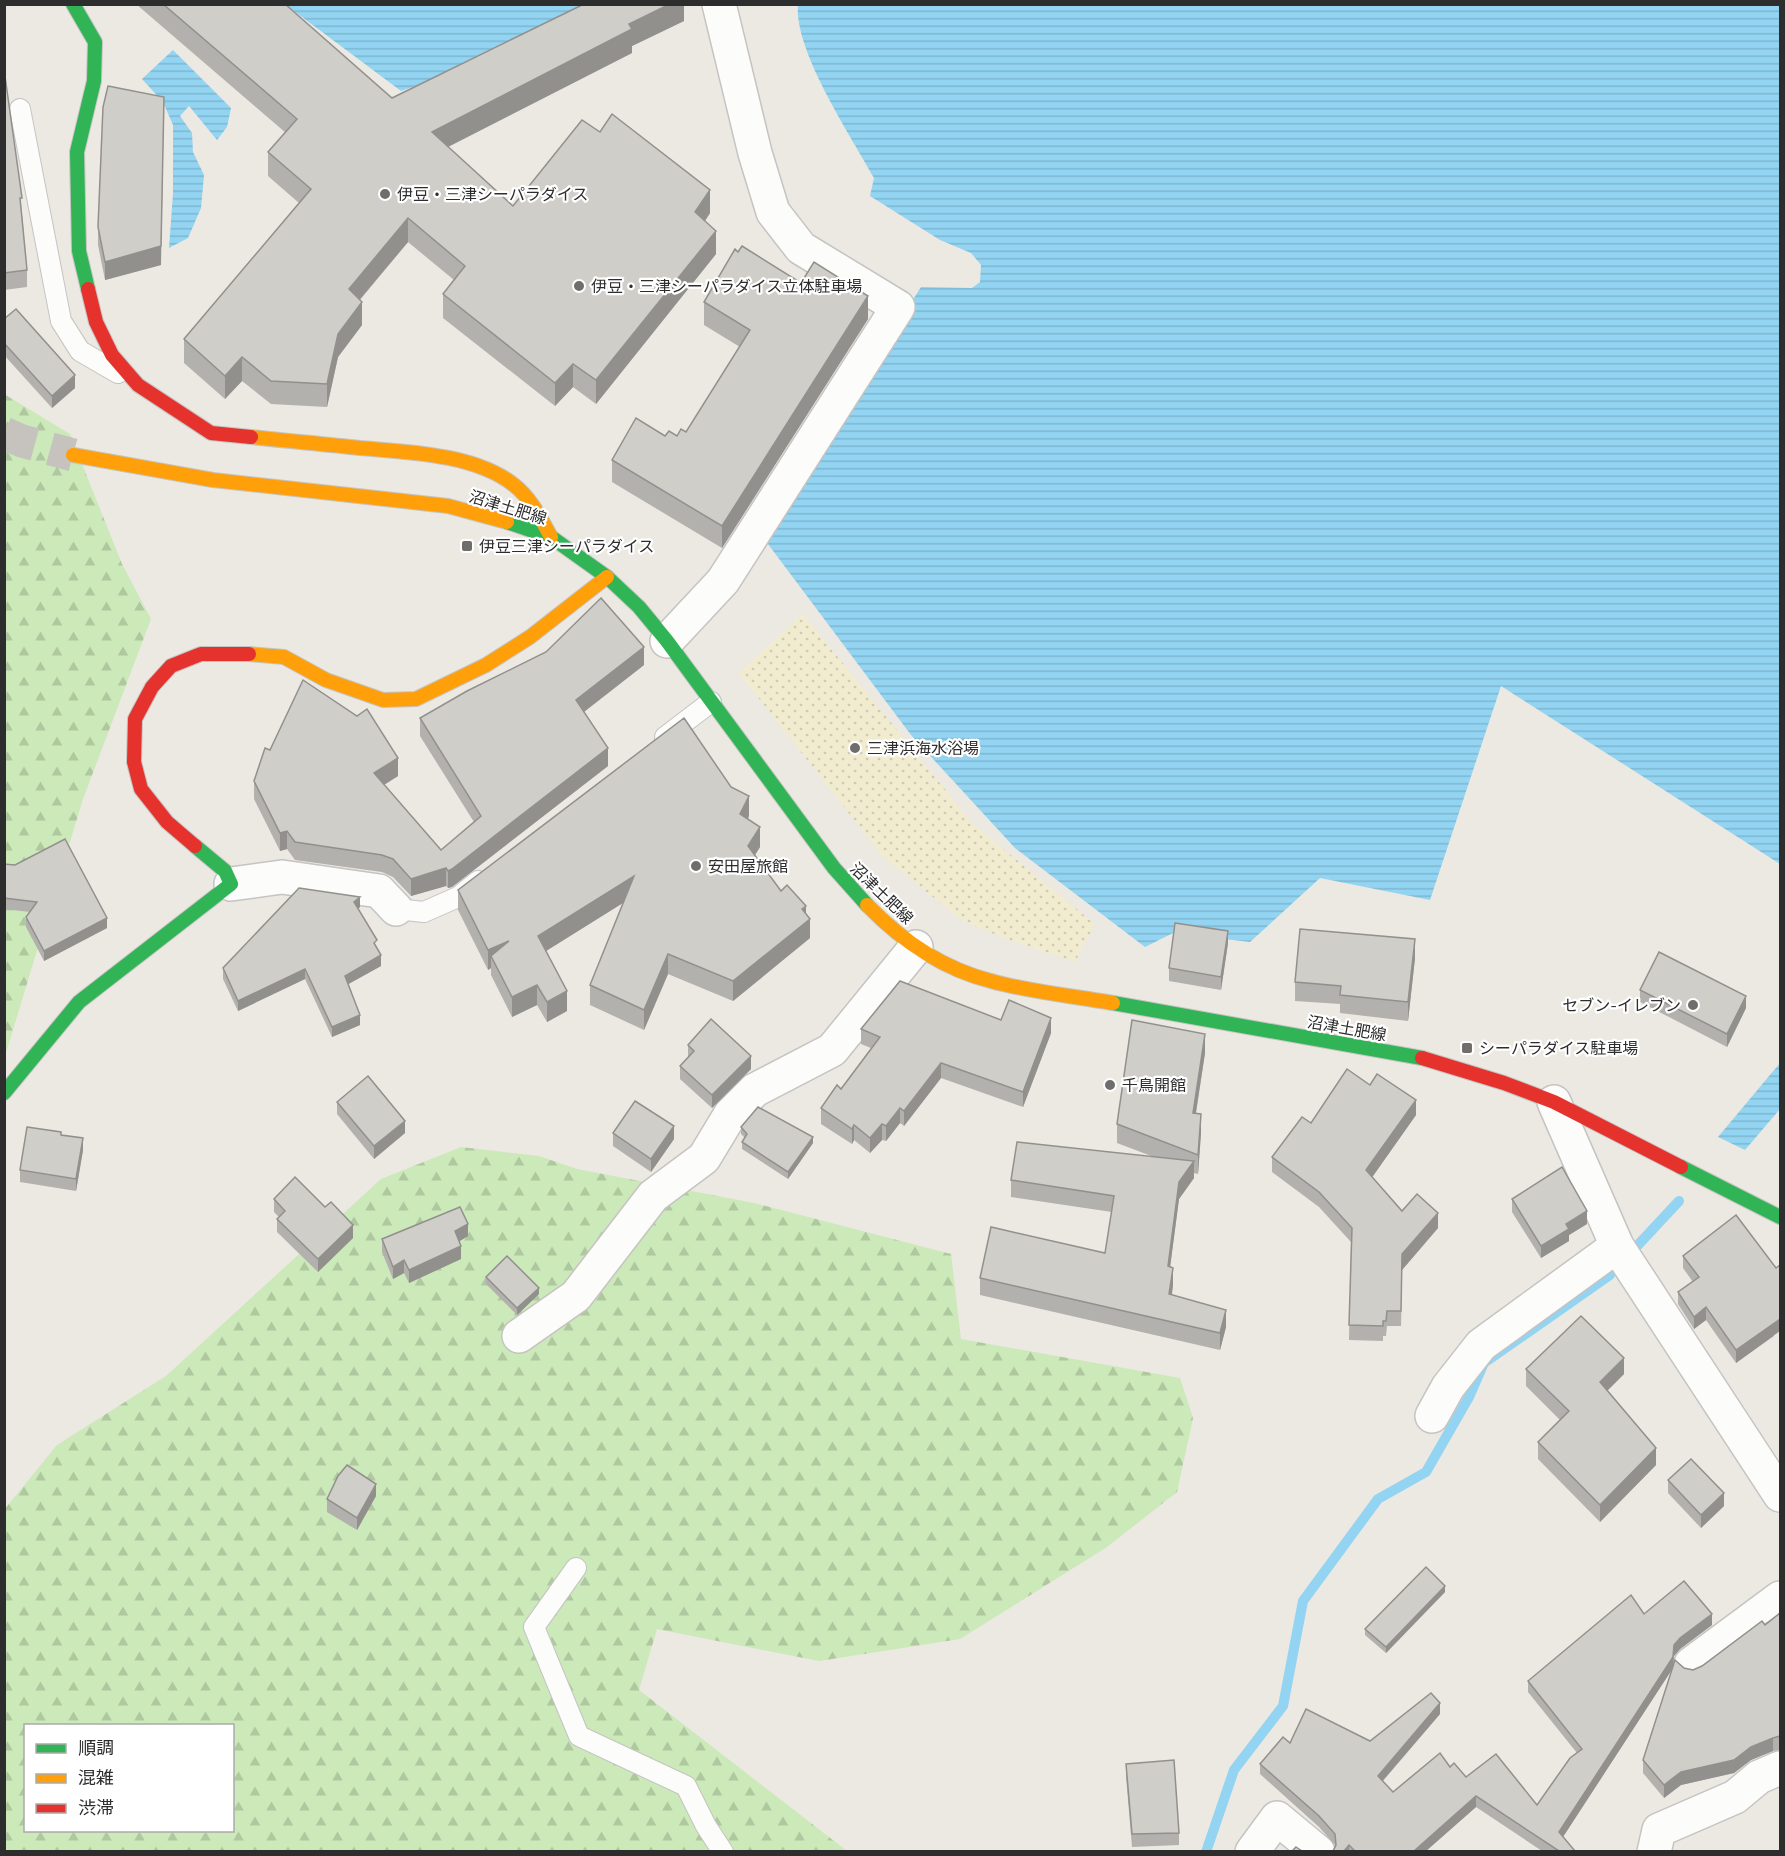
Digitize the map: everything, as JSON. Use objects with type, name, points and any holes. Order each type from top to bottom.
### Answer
[{"type":"main road","points":[[73,4],[95,42],[94,81],[77,152],[79,251],[96,322],[112,355],[138,385],[211,433],[424,454],[486,470],[513,484],[531,503],[551,537]]},
{"type":"main road","name":"沼津土肥線","points":[[73,455],[213,480],[448,506],[551,537],[607,577],[639,607],[667,641],[834,868],[856,894],[886,922],[916,947],[936,959],[990,981],[1432,1060],[1554,1102],[1780,1217]]},
{"type":"main road","points":[[4,1093],[79,1002],[231,884],[225,871],[167,822],[141,789],[134,762],[135,719],[152,687],[171,666],[201,654],[241,653],[284,657],[326,680],[383,700],[416,699],[486,665],[530,637],[607,577]]},
{"type":"street","points":[[667,641],[723,581],[898,308],[801,248],[773,212],[755,153],[720,4]]},
{"type":"street","points":[[231,884],[282,877],[379,891],[396,909]]},
{"type":"street","points":[[519,1336],[576,1296],[653,1196],[705,1158],[730,1115],[755,1090],[832,1050],[916,947]]},
{"type":"street","points":[[1554,1102],[1617,1246],[1780,1495]]},
{"type":"street","points":[[1432,1416],[1448,1387],[1481,1345],[1617,1246]]},
{"type":"street","points":[[1691,1664],[1780,1598]]},
{"type":"street","points":[[1654,1851],[1659,1830],[1735,1797],[1759,1777],[1780,1768]]},
{"type":"street","points":[[1252,1851],[1277,1818],[1318,1851]]},
{"type":"lane","points":[[20,109],[61,321],[80,351],[138,385]]},
{"type":"lane","points":[[655,745],[711,702]]},
{"type":"lane","points":[[396,909],[424,912],[458,897],[496,868]]},
{"type":"lane","points":[[576,1568],[534,1627],[579,1736],[686,1786],[706,1826],[723,1851]]},
{"type":"green space","points":[[4,394],[70,434],[122,564],[151,619],[83,799],[5,1056]]},
{"type":"green space","points":[[461,1147],[539,1156],[577,1169],[754,1203],[951,1254],[961,1339],[1180,1378],[1193,1418],[1177,1492],[1107,1547],[960,1639],[819,1661],[657,1629],[639,1690],[847,1851],[5,1851],[4,1510],[57,1445],[166,1376],[381,1179]]},
{"type":"sand","name":"三津浜海水浴場","points":[[803,614],[973,824],[1095,924],[1075,962],[1006,939],[963,921],[883,857],[739,673]]},
{"type":"water","points":[[286,5],[585,5],[465,69],[401,91]]},
{"type":"water","points":[[798,5],[1780,5],[1780,864],[1501,686],[1430,900],[1320,878],[1250,942],[1173,933],[1145,947],[1015,848],[911,735],[762,536],[921,287],[972,288],[980,282],[981,265],[971,253],[940,240],[870,196],[874,178],[814,69],[799,24]]},
{"type":"water","points":[[173,50],[231,108],[227,127],[217,140],[189,106],[180,116],[192,133],[193,152],[204,175],[201,208],[188,238],[169,248],[173,194],[173,125],[163,102],[142,79]]},
{"type":"water","points":[[1780,1063],[1780,1109],[1745,1150],[1718,1137]]},
{"type":"building","points":[[163,4],[285,4],[392,98],[584,4],[670,4],[629,24],[632,29],[432,132],[513,206],[582,120],[600,132],[612,114],[710,190],[695,212],[716,231],[596,380],[573,364],[555,383],[443,294],[465,266],[408,218],[349,289],[362,302],[338,334],[327,384],[271,381],[242,357],[225,376],[184,339],[311,189],[268,152],[297,119]]},
{"type":"building","points":[[4,69],[22,198],[20,198],[27,270],[4,273]]},
{"type":"building","points":[[108,86],[164,97],[161,246],[105,262],[98,227],[103,107]]},
{"type":"building","points":[[742,246],[801,283],[814,262],[868,296],[722,526],[612,460],[636,418],[665,436],[669,431],[677,436],[681,429],[686,432],[750,330],[704,302],[735,249],[738,252]]},
{"type":"building","points":[[16,309],[75,375],[52,396],[4,343],[4,319]]},
{"type":"building","points":[[601,598],[644,647],[576,700],[608,748],[452,869],[448,871],[446,868],[411,879],[393,859],[382,855],[295,842],[287,831],[280,833],[254,781],[265,748],[270,750],[303,680],[357,716],[367,709],[398,758],[374,773],[441,850],[481,816],[420,718],[467,691],[546,652]]},
{"type":"building","points":[[684,718],[731,787],[749,796],[740,814],[760,827],[748,846],[781,891],[787,885],[806,906],[802,909],[810,919],[733,981],[668,954],[644,1010],[590,985],[634,876],[538,936],[567,991],[547,1002],[537,985],[512,997],[491,956],[509,941],[488,950],[458,890]]},
{"type":"building","points":[[65,839],[107,918],[44,951],[26,917],[37,902],[4,898],[4,864],[15,865]]},
{"type":"building","points":[[299,888],[360,897],[354,902],[377,940],[374,943],[381,955],[345,976],[360,1015],[332,1027],[305,969],[238,1001],[223,968]]},
{"type":"building","points":[[1175,923],[1228,931],[1221,977],[1169,968]]},
{"type":"building","points":[[1300,929],[1415,939],[1408,1002],[1340,995],[1341,986],[1295,982]]},
{"type":"building","name":"セブン-イレブン","points":[[1659,952],[1746,996],[1727,1034],[1640,990]]},
{"type":"building","points":[[900,981],[1001,1020],[1009,1000],[1051,1018],[1023,1092],[941,1063],[904,1111],[900,1108],[886,1126],[882,1124],[870,1138],[854,1125],[852,1129],[821,1108],[837,1085],[841,1089],[880,1037],[861,1029]]},
{"type":"building","points":[[711,1019],[751,1056],[712,1095],[680,1066],[694,1051],[688,1045]]},
{"type":"building","points":[[1132,1020],[1205,1034],[1193,1113],[1201,1114],[1198,1155],[1117,1124]]},
{"type":"building","points":[[1347,1069],[1370,1085],[1377,1074],[1416,1100],[1366,1170],[1402,1211],[1417,1194],[1438,1213],[1402,1254],[1401,1311],[1387,1311],[1383,1326],[1349,1325],[1352,1228],[1319,1192],[1272,1157],[1302,1117],[1311,1123]]},
{"type":"building","points":[[368,1076],[405,1121],[374,1146],[337,1102]]},
{"type":"building","points":[[635,1101],[674,1126],[651,1159],[613,1133]]},
{"type":"building","points":[[758,1107],[813,1137],[788,1172],[742,1142],[747,1134],[741,1127]]},
{"type":"building","points":[[27,1127],[83,1138],[76,1179],[20,1170]]},
{"type":"building","points":[[1017,1142],[1194,1161],[1179,1182],[1168,1266],[1173,1268],[1169,1294],[1226,1310],[1220,1333],[980,1278],[991,1227],[1105,1253],[1114,1196],[1011,1180]]},
{"type":"building","points":[[1562,1167],[1587,1211],[1566,1224],[1569,1229],[1541,1246],[1512,1199]]},
{"type":"building","points":[[295,1177],[325,1207],[331,1202],[353,1225],[318,1259],[277,1219],[285,1211],[274,1199]]},
{"type":"building","points":[[460,1207],[468,1224],[455,1231],[461,1246],[409,1270],[404,1260],[393,1267],[382,1239]]},
{"type":"building","points":[[1736,1215],[1776,1268],[1780,1265],[1780,1319],[1736,1350],[1706,1307],[1694,1317],[1678,1292],[1699,1277],[1683,1256]]},
{"type":"building","points":[[507,1256],[539,1288],[517,1308],[486,1277]]},
{"type":"building","points":[[1581,1316],[1624,1358],[1600,1382],[1656,1448],[1600,1505],[1538,1442],[1569,1411],[1526,1369]]},
{"type":"building","points":[[1691,1459],[1724,1493],[1701,1515],[1668,1480]]},
{"type":"building","points":[[347,1465],[376,1484],[357,1518],[327,1499],[338,1476]]},
{"type":"building","points":[[1426,1567],[1445,1586],[1386,1647],[1365,1629]]},
{"type":"building","points":[[1684,1581],[1712,1614],[1674,1645],[1673,1657],[1559,1832],[1575,1851],[1559,1851],[1476,1796],[1414,1851],[1355,1851],[1349,1845],[1344,1851],[1333,1851],[1336,1845],[1335,1834],[1319,1816],[1260,1764],[1283,1737],[1290,1743],[1306,1709],[1370,1741],[1431,1693],[1440,1703],[1378,1776],[1393,1792],[1440,1753],[1450,1767],[1454,1763],[1466,1777],[1496,1754],[1537,1805],[1570,1758],[1582,1749],[1528,1681],[1631,1595],[1644,1614]]},
{"type":"building","points":[[1780,1613],[1780,1736],[1751,1747],[1734,1760],[1681,1772],[1664,1785],[1643,1760],[1675,1660],[1684,1668],[1693,1670],[1702,1666],[1762,1621],[1765,1625]]},
{"type":"building","points":[[1174,1760],[1179,1833],[1132,1834],[1126,1764]]},
{"type":"waterway","points":[[1638,1245],[1679,1201]]},
{"type":"waterway","points":[[1206,1852],[1234,1770],[1283,1706],[1303,1601],[1378,1499],[1426,1472],[1469,1397],[1484,1363],[1610,1275]]},
{"type":"tunnel","points":[[4,433],[22,441],[73,455]]},
{"type":"traffic: fast","points":[[73,4],[95,42],[94,81],[77,152],[79,251],[88,289]]},
{"type":"traffic: fast","points":[[507,522],[551,537],[607,577],[639,607],[667,641],[834,868],[867,905]]},
{"type":"traffic: fast","points":[[4,1093],[79,1002],[231,884],[225,871],[195,846]]},
{"type":"traffic: fast","points":[[1113,1003],[1422,1058]]},
{"type":"traffic: fast","points":[[1681,1167],[1780,1217]]},
{"type":"traffic: slow","points":[[251,437],[420,453],[480,467],[498,475],[520,490],[535,509],[551,537]]},
{"type":"traffic: slow","points":[[73,455],[213,480],[448,506],[507,522]]},
{"type":"traffic: slow","points":[[249,654],[284,657],[326,680],[383,700],[416,699],[486,665],[530,637],[607,577]]},
{"type":"traffic: slow","points":[[867,905],[894,930],[924,952],[973,976],[1021,988],[1113,1003]]},
{"type":"traffic: jam","points":[[88,289],[96,322],[112,355],[138,385],[211,433],[251,437]]},
{"type":"traffic: jam","points":[[195,846],[167,822],[141,789],[134,762],[135,719],[152,687],[171,666],[201,654],[249,654]]},
{"type":"traffic: jam","points":[[1422,1058],[1504,1083],[1554,1102],[1681,1167]]},
{"type":"place","name":"伊豆・三津シーパラダイス","points":[[385,194]]},
{"type":"place","name":"伊豆・三津シーパラダイス立体駐車場","points":[[579,286]]},
{"type":"place","name":"伊豆三津シーパラダイス","points":[[467,546]]},
{"type":"place","name":"三津浜海水浴場","points":[[855,748]]},
{"type":"place","name":"安田屋旅館","points":[[696,866]]},
{"type":"place","name":"セブン-イレブン","points":[[1693,1005]]},
{"type":"place","name":"シーパラダイス駐車場","points":[[1467,1048]]},
{"type":"place","name":"千鳥開館","points":[[1110,1085]]}]
